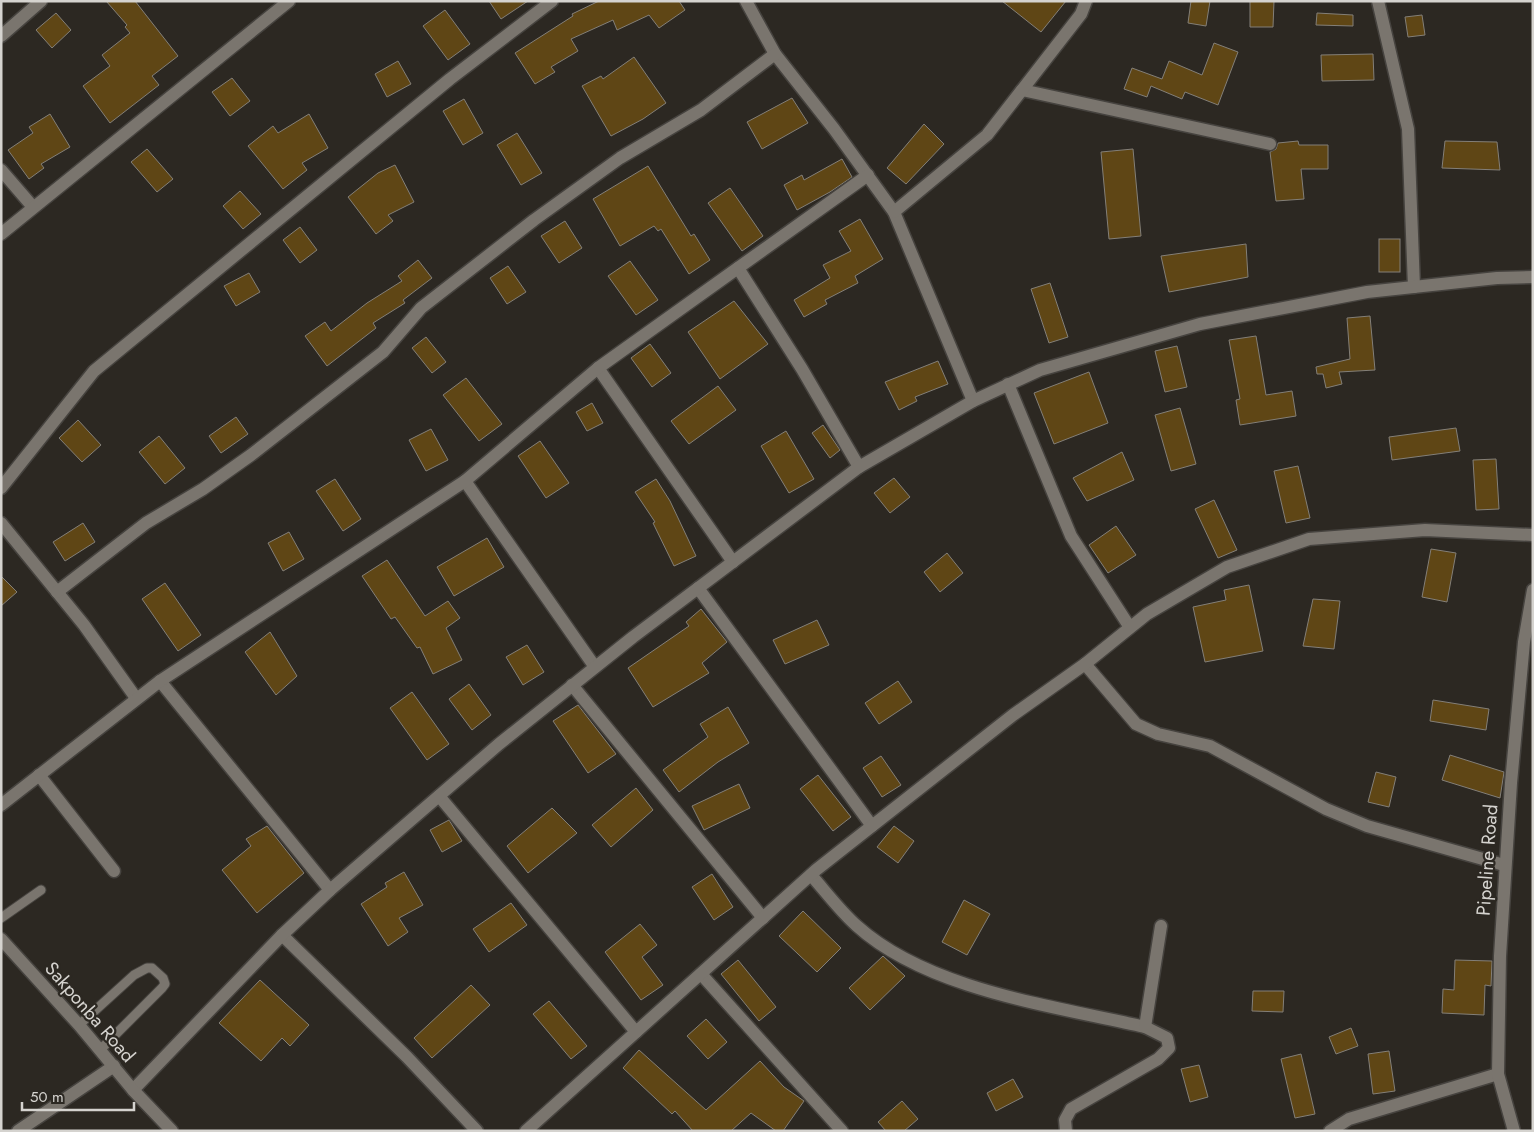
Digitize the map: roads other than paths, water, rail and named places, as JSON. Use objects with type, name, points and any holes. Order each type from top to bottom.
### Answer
[{"type":"street","points":[[1,36],[41,1]]},
{"type":"street","points":[[1,234],[290,1]]},
{"type":"street","points":[[1,488],[94,371],[450,79],[552,1]]},
{"type":"street","points":[[746,1],[775,54],[894,212],[973,401]]},
{"type":"street","points":[[894,212],[988,134],[1081,14],[1086,1]]},
{"type":"street","points":[[1378,1],[1408,129],[1414,287]]},
{"type":"street","points":[[57,592],[146,523],[203,488],[251,455],[384,352],[421,308],[534,220],[620,158],[701,110],[775,54]]},
{"type":"street","points":[[1022,90],[1270,144]]},
{"type":"street","points":[[1,170],[33,207]]},
{"type":"street","points":[[1,805],[160,681],[465,481],[598,368],[868,175]]},
{"type":"street","points":[[738,268],[802,369],[859,467]]},
{"type":"street","points":[[133,1090],[282,935],[330,890],[439,796],[572,685],[859,467],[973,401],[1040,370],[1200,324],[1367,292],[1497,278],[1533,277]]},
{"type":"street","points":[[598,368],[733,562]]},
{"type":"street","points":[[1008,384],[1071,536],[1129,626]]},
{"type":"street","points":[[465,481],[595,667]]},
{"type":"street","points":[[1,523],[84,625],[136,698]]},
{"type":"street","points":[[526,1131],[811,875],[1013,715],[1085,664],[1129,626],[1227,567],[1309,539],[1425,530],[1533,535]]},
{"type":"street","points":[[698,588],[872,826]]},
{"type":"street","name":"Pipeline Road","points":[[1514,1131],[1498,1074],[1504,865],[1533,590]]},
{"type":"street","points":[[1085,664],[1136,724],[1158,734],[1210,746],[1280,782],[1326,809],[1367,826],[1504,865]]},
{"type":"street","points":[[160,681],[330,890]]},
{"type":"street","points":[[572,685],[763,918]]},
{"type":"street","points":[[39,775],[114,871]]},
{"type":"street","points":[[439,796],[636,1032]]},
{"type":"street","points":[[811,875],[857,926],[911,963],[973,987],[1145,1027],[1167,1038],[1169,1048],[1158,1059],[1071,1109],[1065,1120],[1066,1131]]},
{"type":"street","points":[[1145,1027],[1161,926]]},
{"type":"street","points":[[282,935],[407,1057],[477,1131]]},
{"type":"street","name":"Sakponba Road","points":[[1,939],[79,1025],[133,1090],[172,1131]]},
{"type":"street","points":[[701,974],[842,1131]]},
{"type":"street","points":[[18,1131],[114,1066]]},
{"type":"street","points":[[1330,1131],[1349,1119],[1498,1074]]},
{"type":"lane","points":[[1,918],[41,890]]},
{"type":"lane","points":[[79,1025],[134,975],[144,969],[152,968],[163,978],[165,984],[162,988],[100,1050]]}]
